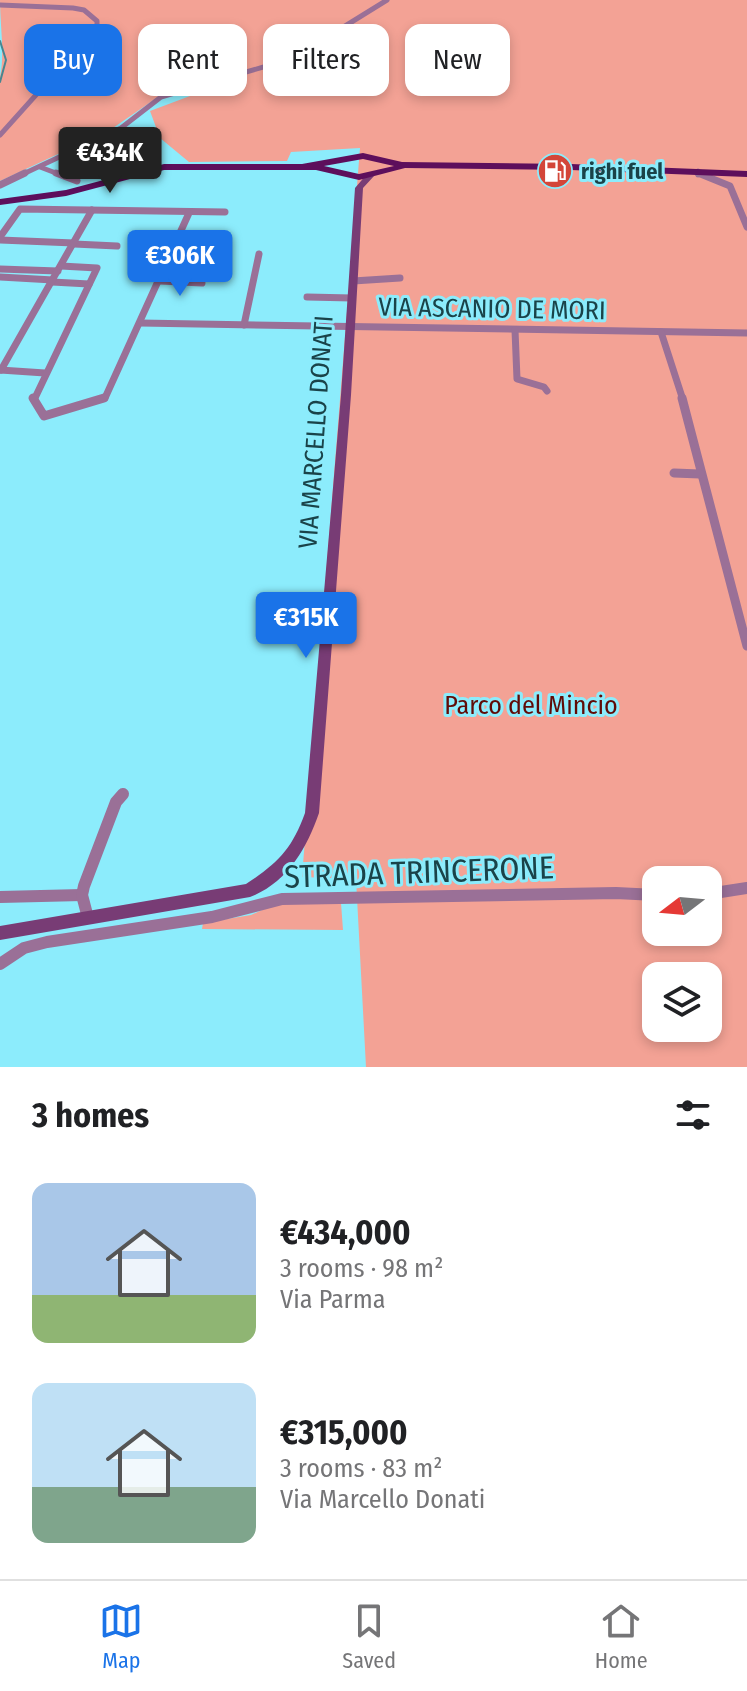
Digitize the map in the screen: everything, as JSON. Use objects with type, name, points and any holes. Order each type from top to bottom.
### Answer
[{"type":"main road","points":[[302,167],[363,156],[382,166],[747,174]]},
{"type":"main road","points":[[341,172],[337,166],[343,160]]},
{"type":"main road","points":[[0,202],[66,193],[164,167],[302,167],[370,176],[382,166]]},
{"type":"street","points":[[0,185],[121,128],[161,97],[277,63],[316,44],[387,0]]},
{"type":"street","points":[[0,5],[73,8],[90,14],[97,21],[97,27],[0,135]]},
{"type":"street","points":[[40,167],[77,181]]},
{"type":"street","points":[[698,171],[698,175],[730,186],[747,227]]},
{"type":"street","points":[[341,172],[359,188],[361,182],[370,176]]},
{"type":"street","name":"VIA MARCELLO DONATI","points":[[3,932],[250,890],[283,869],[301,847],[312,813],[359,188]]},
{"type":"street","points":[[117,246],[0,239],[14,214],[24,209],[225,212]]},
{"type":"street","points":[[45,373],[0,370],[92,210]]},
{"type":"street","points":[[0,269],[97,268],[33,399],[44,416],[105,398],[189,213]]},
{"type":"street","points":[[175,248],[197,249]]},
{"type":"street","points":[[244,325],[259,254]]},
{"type":"street","points":[[0,277],[89,284]]},
{"type":"street","points":[[353,281],[400,278]]},
{"type":"street","points":[[160,281],[202,283]]},
{"type":"street","points":[[307,297],[352,298]]},
{"type":"street","name":"VIA ASCANIO DE MORI","points":[[140,323],[747,333]]},
{"type":"street","points":[[515,330],[517,379],[544,387],[547,391]]},
{"type":"street","points":[[661,332],[672,360],[747,646]]},
{"type":"street","points":[[674,473],[700,474]]},
{"type":"street","points":[[88,918],[82,895],[116,802],[123,794]]},
{"type":"street","points":[[722,892],[747,888]]},
{"type":"street","name":"STRADA TRINCERONE","points":[[0,964],[24,948],[47,942],[212,917],[282,899],[642,894]]},
{"type":"street","points":[[0,897],[82,895]]},
{"type":"green space","name":"Parco del Mincio","points":[[0,0],[747,0],[747,1067],[366,1067],[356,879],[302,877],[360,148],[291,152],[287,161],[189,162],[160,138],[150,111],[190,96],[247,96],[247,24],[138,24],[138,96],[161,96],[110,130],[0,181]]},
{"type":"green space","points":[[341,903],[343,930],[202,929],[203,923],[251,915],[275,904]]},
{"type":"railway","points":[[0,41],[6,60],[0,82]]},
{"type":"place","name":"righi fuel","points":[[555,171]]}]
